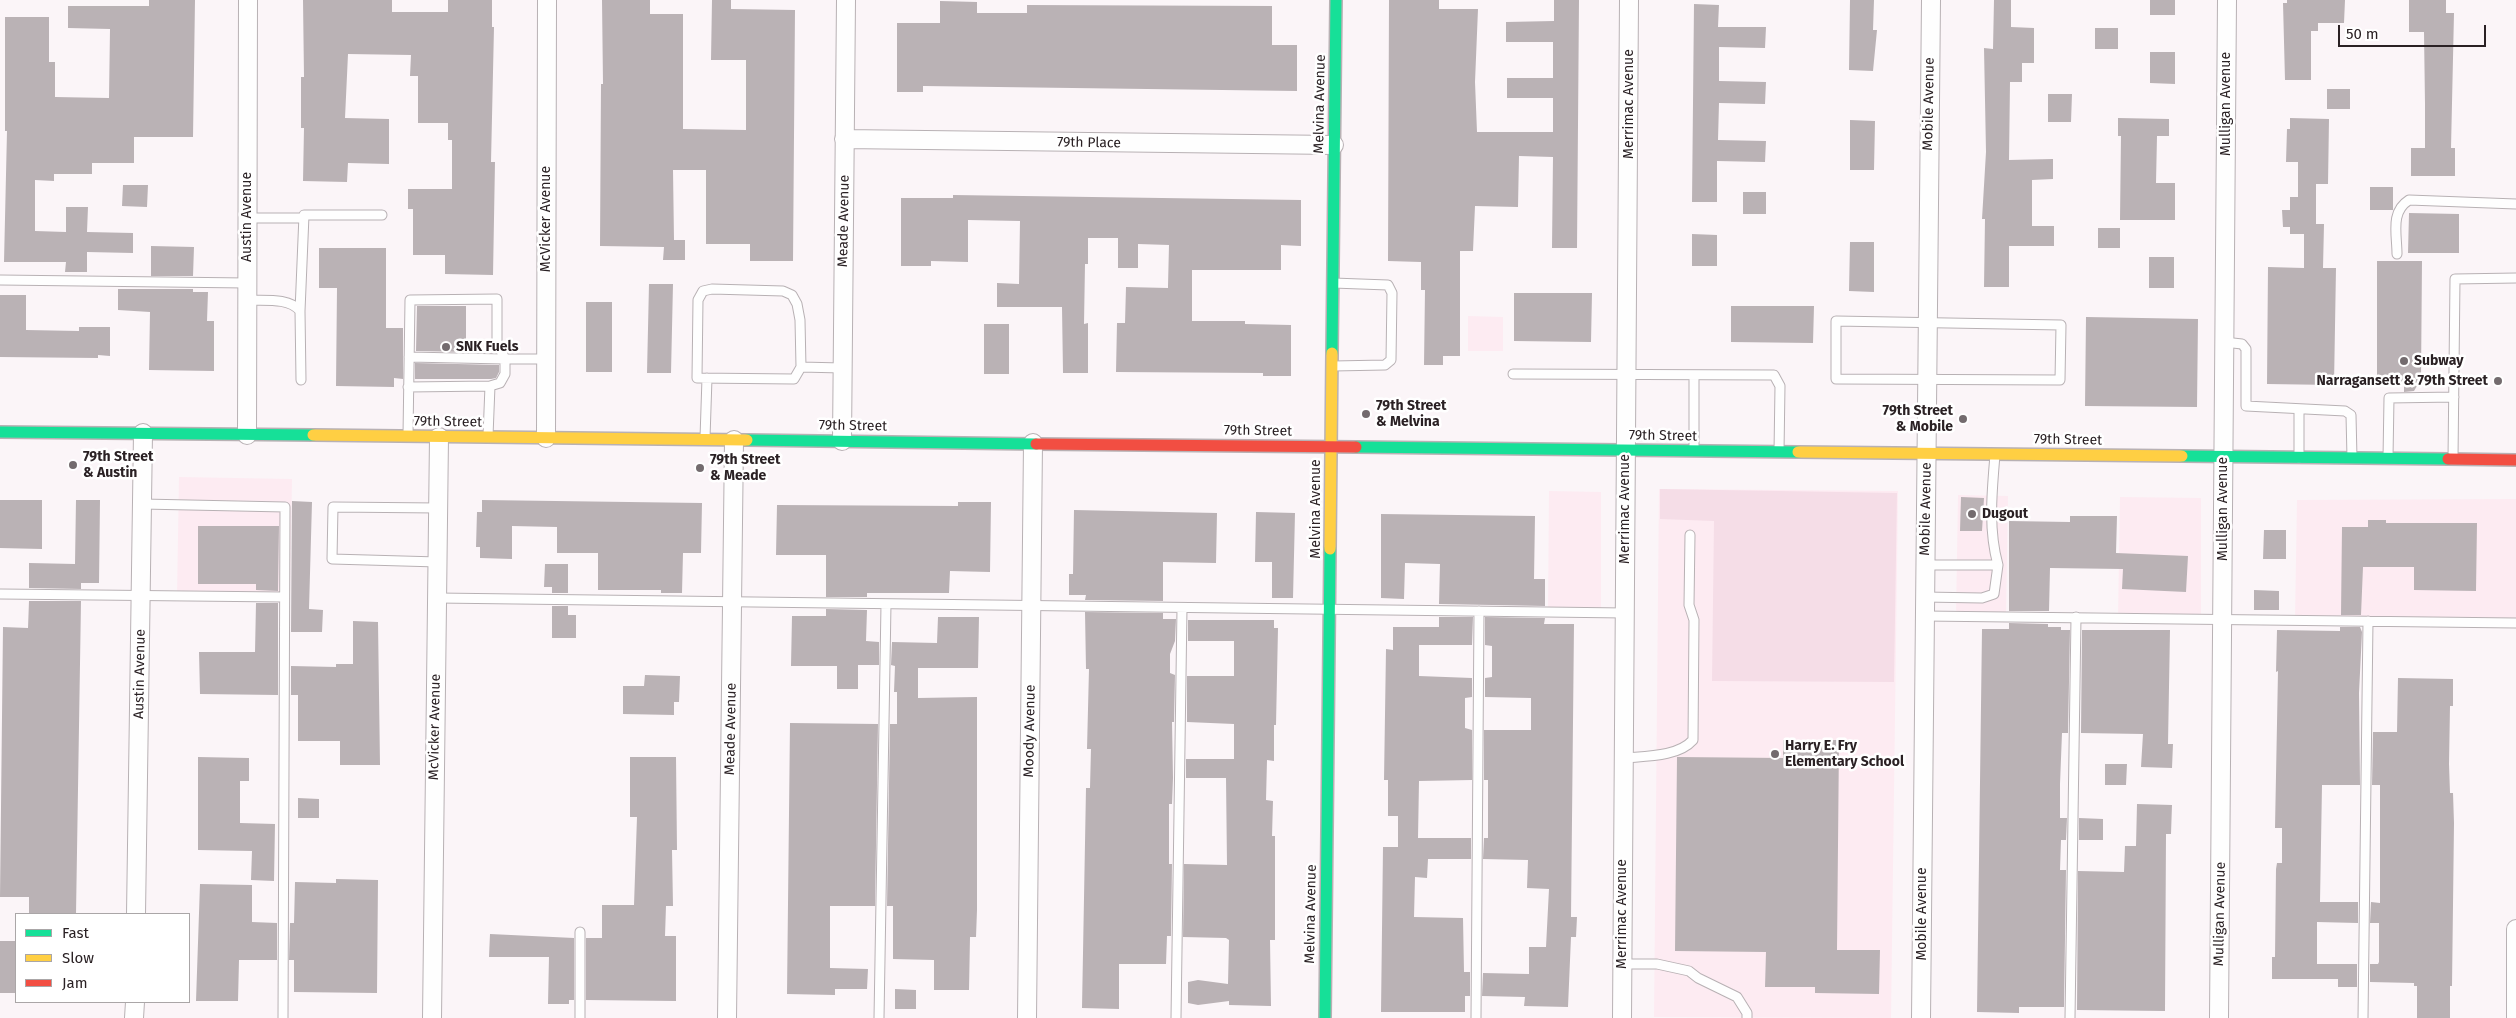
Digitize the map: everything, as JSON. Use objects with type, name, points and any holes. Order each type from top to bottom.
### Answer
[{"type":"main road","name":"Melvina Avenue","points":[[1325,1018],[1336,0]]},
{"type":"main road","name":"79th Street","points":[[0,432],[2516,460]]},
{"type":"street","name":"Austin Avenue","points":[[247,435],[248,0]]},
{"type":"street","name":"McVicker Avenue","points":[[546,438],[547,0]]},
{"type":"street","name":"Meade Avenue","points":[[842,441],[846,0]]},
{"type":"street","name":"Merrimac Avenue","points":[[1622,1018],[1629,0]]},
{"type":"street","name":"Mobile Avenue","points":[[1922,1018],[1924,598],[1931,0]]},
{"type":"street","name":"Mulligan Avenue","points":[[2218,1018],[2227,0]]},
{"type":"street","name":"79th Place","points":[[844,139],[1334,146]]},
{"type":"street","name":"Austin Avenue","points":[[136,913],[143,433]]},
{"type":"street","name":"McVicker Avenue","points":[[432,1018],[439,437]]},
{"type":"street","name":"Meade Avenue","points":[[728,1018],[734,440]]},
{"type":"street","name":"Moody Avenue","points":[[1027,1018],[1034,443]]},
{"type":"street","points":[[2516,929],[2516,1018]]},
{"type":"street","points":[[134,1018],[135,1003]]},
{"type":"lane","points":[[2397,254],[2396,215],[2399,206],[2409,200],[2516,204]]},
{"type":"lane","points":[[246,218],[303,218],[304,215],[382,215]]},
{"type":"lane","points":[[301,380],[300,310],[303,218]]},
{"type":"lane","points":[[2454,460],[2455,279],[2516,278]]},
{"type":"lane","points":[[0,280],[247,292],[284,301],[296,306],[300,310]]},
{"type":"lane","points":[[1332,366],[1385,365],[1391,360],[1392,293],[1388,285],[1333,283]]},
{"type":"lane","points":[[712,289],[783,291],[792,295],[797,304],[800,320],[801,367],[794,379],[697,378],[698,300],[703,291],[712,289]]},
{"type":"lane","points":[[408,387],[490,386],[500,383],[505,374],[505,358],[497,342],[497,299],[410,300],[408,387],[408,437]]},
{"type":"lane","points":[[1836,321],[1927,321],[2061,325],[2060,380],[1836,379],[1836,321]]},
{"type":"lane","points":[[2224,342],[2242,344],[2246,349],[2246,406],[2345,411],[2351,415],[2352,458]]},
{"type":"lane","points":[[409,357],[546,359]]},
{"type":"lane","points":[[801,367],[842,368]]},
{"type":"lane","points":[[1513,374],[1774,375],[1780,386],[1780,452]]},
{"type":"lane","points":[[1694,374],[1694,451]]},
{"type":"lane","points":[[705,440],[707,378]]},
{"type":"lane","points":[[488,437],[490,386]]},
{"type":"lane","points":[[2388,459],[2389,398],[2454,398]]},
{"type":"lane","points":[[2299,410],[2299,458]]},
{"type":"lane","points":[[1924,598],[1982,598],[1994,594],[1998,565],[1994,551],[1992,501],[1995,454]]},
{"type":"lane","points":[[142,504],[285,507],[283,597],[283,1018]]},
{"type":"lane","points":[[438,508],[333,507],[332,559],[438,562]]},
{"type":"lane","points":[[1624,758],[1652,756],[1687,746],[1693,740],[1694,620],[1689,605],[1690,535]]},
{"type":"lane","points":[[1925,565],[1998,565]]},
{"type":"lane","points":[[0,594],[283,597]]},
{"type":"lane","points":[[437,598],[1625,613]]},
{"type":"lane","points":[[879,1018],[886,604]]},
{"type":"lane","points":[[1176,1018],[1182,608]]},
{"type":"lane","points":[[1476,1018],[1479,611]]},
{"type":"lane","points":[[1924,616],[2516,623]]},
{"type":"lane","points":[[2070,1018],[2076,618]]},
{"type":"lane","points":[[2363,1018],[2368,621]]},
{"type":"lane","points":[[580,932],[580,1018]]},
{"type":"lane","points":[[1622,964],[1657,964],[1689,971],[1698,978],[1737,997],[1748,1018]]},
{"type":"shaded area","points":[[1468,316],[1503,317],[1503,351],[1468,351]]},
{"type":"shaded area","points":[[179,477],[292,479],[290,597],[177,596]]},
{"type":"shaded area","name":"Harry E. Fry Elementary School","points":[[1659,489],[1898,491],[1891,1018],[1654,1017]]},
{"type":"shaded area","points":[[1660,489],[1897,493],[1894,682],[1712,681],[1714,521],[1660,519]]},
{"type":"shaded area","points":[[1549,491],[1601,492],[1601,613],[1548,612]]},
{"type":"shaded area","points":[[1958,495],[2008,496],[2006,617],[1956,616]]},
{"type":"shaded area","points":[[2120,497],[2201,498],[2201,619],[2118,618]]},
{"type":"shaded area","points":[[2516,499],[2516,623],[2295,620],[2297,500]]},
{"type":"building","points":[[149,0],[195,0],[193,137],[134,137],[134,163],[92,163],[92,174],[54,174],[54,181],[35,180],[35,231],[66,232],[66,207],[88,207],[87,232],[133,233],[133,253],[87,252],[87,272],[65,272],[66,262],[4,262],[7,131],[5,131],[5,17],[49,17],[49,62],[55,62],[55,97],[109,98],[110,29],[68,28],[68,6],[149,6]]},
{"type":"building","points":[[303,0],[392,0],[392,12],[448,12],[448,0],[492,0],[492,27],[494,27],[491,162],[495,162],[493,275],[445,274],[445,255],[413,255],[413,209],[408,209],[408,189],[452,189],[452,140],[448,140],[448,123],[418,123],[418,76],[410,76],[411,55],[348,54],[345,118],[389,119],[389,164],[348,163],[347,182],[303,181],[304,128],[301,128],[301,77],[304,77]]},
{"type":"building","points":[[602,0],[650,0],[650,14],[683,14],[683,129],[746,130],[746,60],[711,60],[712,0],[731,0],[731,9],[795,10],[793,261],[750,261],[750,244],[706,244],[706,170],[673,170],[674,240],[685,240],[685,260],[663,260],[664,247],[600,246],[601,84],[603,84]]},
{"type":"building","points":[[1389,0],[1439,0],[1439,9],[1478,9],[1475,82],[1477,132],[1553,132],[1553,98],[1507,98],[1507,78],[1553,78],[1553,42],[1506,42],[1506,22],[1554,21],[1554,0],[1579,0],[1577,248],[1552,248],[1553,157],[1519,156],[1518,207],[1475,206],[1473,251],[1460,251],[1460,356],[1443,356],[1443,365],[1424,365],[1425,290],[1421,290],[1421,262],[1388,261]]},
{"type":"building","points":[[1850,0],[1874,0],[1873,30],[1877,30],[1873,71],[1849,70]]},
{"type":"building","points":[[1994,0],[2011,0],[2011,27],[2034,28],[2034,63],[2022,63],[2022,82],[2010,82],[2009,160],[2053,159],[2053,179],[2032,180],[2032,226],[2054,226],[2054,246],[2009,246],[2009,287],[1984,287],[1985,219],[1982,219],[1986,152],[1984,48],[1993,49]]},
{"type":"building","points":[[2150,0],[2175,0],[2175,15],[2150,15]]},
{"type":"building","points":[[2287,0],[2345,0],[2344,23],[2318,23],[2318,31],[2311,31],[2311,80],[2285,80],[2283,3],[2287,3]]},
{"type":"building","points":[[2409,0],[2446,0],[2446,13],[2454,13],[2451,148],[2455,148],[2455,176],[2411,176],[2411,148],[2425,148],[2425,104],[2424,32],[2409,32]]},
{"type":"building","points":[[940,1],[977,2],[977,13],[1027,13],[1027,5],[1272,6],[1272,45],[1297,45],[1297,91],[923,86],[923,92],[897,92],[897,23],[940,23]]},
{"type":"building","points":[[1694,4],[1719,5],[1718,27],[1766,27],[1765,48],[1719,47],[1719,81],[1766,82],[1765,104],[1719,103],[1718,140],[1766,141],[1765,162],[1717,161],[1717,202],[1692,202]]},
{"type":"building","points":[[2095,28],[2118,28],[2118,49],[2095,49]]},
{"type":"building","points":[[2150,52],[2175,52],[2175,84],[2150,83]]},
{"type":"building","points":[[2327,89],[2350,89],[2350,109],[2327,109]]},
{"type":"building","points":[[2048,94],[2072,94],[2071,122],[2048,122]]},
{"type":"building","points":[[2118,118],[2169,119],[2169,136],[2157,136],[2156,183],[2175,183],[2175,220],[2120,220],[2121,136],[2118,136]]},
{"type":"building","points":[[2290,118],[2329,119],[2328,184],[2316,184],[2316,224],[2324,224],[2323,268],[2336,268],[2334,385],[2267,384],[2268,267],[2304,268],[2304,234],[2290,234],[2290,227],[2283,227],[2282,210],[2290,210],[2290,197],[2298,197],[2298,162],[2286,162],[2287,129],[2290,129]]},
{"type":"building","points":[[1850,120],[1875,121],[1874,170],[1850,170]]},
{"type":"building","points":[[123,185],[148,185],[147,207],[122,206]]},
{"type":"building","points":[[2370,187],[2393,187],[2393,210],[2370,210]]},
{"type":"building","points":[[1743,192],[1766,192],[1766,214],[1743,214]]},
{"type":"building","points":[[953,195],[1301,200],[1301,246],[1281,245],[1281,270],[1192,270],[1192,321],[1245,321],[1245,324],[1291,325],[1291,376],[1263,376],[1263,373],[1116,372],[1117,323],[1125,323],[1126,287],[1168,288],[1169,245],[1138,244],[1138,268],[1118,268],[1118,238],[1088,238],[1088,264],[1085,264],[1084,324],[1088,323],[1088,373],[1063,373],[1062,307],[997,307],[997,283],[1019,284],[1020,221],[968,220],[968,262],[931,261],[931,266],[901,266],[901,198],[953,198]]},
{"type":"building","points":[[2409,213],[2459,214],[2459,253],[2408,253]]},
{"type":"building","points":[[2098,228],[2120,228],[2120,248],[2098,248]]},
{"type":"building","points":[[1692,234],[1717,235],[1717,266],[1692,266]]},
{"type":"building","points":[[1850,242],[1874,242],[1874,292],[1849,291]]},
{"type":"building","points":[[151,246],[194,247],[193,276],[151,276]]},
{"type":"building","points":[[319,248],[386,248],[386,328],[403,328],[403,379],[394,378],[394,387],[336,386],[337,288],[319,288]]},
{"type":"building","points":[[2149,257],[2174,257],[2174,288],[2149,288]]},
{"type":"building","points":[[2377,261],[2422,261],[2421,379],[2414,391],[2404,392],[2404,384],[2377,384]]},
{"type":"building","points":[[649,284],[673,284],[671,373],[647,373]]},
{"type":"building","points":[[118,289],[193,289],[193,292],[208,292],[207,321],[214,321],[214,371],[149,370],[150,312],[118,310]]},
{"type":"building","points":[[1514,293],[1592,293],[1591,342],[1514,341]]},
{"type":"building","points":[[0,295],[26,295],[26,330],[79,331],[79,327],[110,327],[110,356],[98,355],[98,358],[0,357]]},
{"type":"building","points":[[586,302],[612,302],[612,372],[586,372]]},
{"type":"building","points":[[417,306],[466,306],[466,352],[416,351]]},
{"type":"building","points":[[1731,306],[1814,306],[1813,343],[1731,342]]},
{"type":"building","points":[[2086,317],[2198,319],[2197,407],[2085,406]]},
{"type":"building","points":[[984,324],[1009,324],[1009,374],[984,374]]},
{"type":"building","name":"SNK Fuels","points":[[415,363],[499,365],[499,372],[496,378],[491,379],[415,379]]},
{"type":"building","name":"Dugout","points":[[1961,497],[1984,498],[1982,531],[1960,531]]},
{"type":"building","points":[[0,500],[42,500],[42,549],[0,548]]},
{"type":"building","points":[[76,500],[100,500],[99,583],[81,583],[81,589],[29,588],[29,563],[75,564]]},
{"type":"building","points":[[482,500],[702,503],[701,553],[683,553],[682,593],[661,593],[661,590],[598,590],[598,553],[557,553],[557,527],[512,526],[512,559],[480,558],[480,547],[476,547],[477,512],[482,512]]},
{"type":"building","points":[[292,501],[312,502],[309,609],[323,610],[322,632],[291,632]]},
{"type":"building","points":[[958,502],[991,502],[990,572],[950,571],[949,593],[867,593],[867,597],[826,597],[826,555],[776,555],[777,505],[958,506]]},
{"type":"building","points":[[1074,510],[1217,513],[1216,563],[1163,562],[1163,601],[1085,600],[1086,595],[1069,595],[1069,574],[1073,574]]},
{"type":"building","points":[[1256,512],[1295,513],[1293,598],[1272,598],[1272,562],[1255,562]]},
{"type":"building","points":[[1381,514],[1535,516],[1534,579],[1545,579],[1545,606],[1439,604],[1440,564],[1405,563],[1404,599],[1381,598]]},
{"type":"building","points":[[2070,516],[2117,516],[2116,553],[2188,556],[2186,592],[2122,589],[2123,569],[2050,568],[2049,611],[2009,611],[2009,521],[2070,522]]},
{"type":"building","points":[[2368,520],[2386,520],[2386,523],[2477,523],[2476,591],[2414,590],[2414,567],[2363,567],[2361,615],[2341,615],[2342,527],[2368,527]]},
{"type":"building","points":[[198,526],[279,526],[278,591],[256,590],[256,584],[198,584]]},
{"type":"building","points":[[2264,530],[2286,530],[2286,559],[2263,559]]},
{"type":"building","points":[[545,564],[568,564],[568,593],[552,593],[552,587],[544,587]]},
{"type":"building","points":[[2254,590],[2279,591],[2279,610],[2254,610]]},
{"type":"building","points":[[29,601],[81,601],[76,913],[29,913],[29,897],[0,897],[3,627],[28,628]]},
{"type":"building","points":[[256,603],[278,603],[278,695],[200,694],[199,652],[255,652]]},
{"type":"building","points":[[552,606],[568,606],[568,615],[576,615],[576,638],[552,638]]},
{"type":"building","points":[[826,609],[867,610],[866,641],[879,642],[879,665],[858,665],[858,689],[837,689],[837,666],[791,666],[792,616],[826,616]]},
{"type":"building","points":[[1085,612],[1163,613],[1163,619],[1176,619],[1175,641],[1170,654],[1170,673],[1175,675],[1174,722],[1172,722],[1172,804],[1169,804],[1169,864],[1172,864],[1171,936],[1167,936],[1166,964],[1119,964],[1119,1009],[1082,1008],[1086,788],[1090,788],[1091,749],[1087,749],[1089,669],[1086,669]]},
{"type":"building","points":[[938,617],[979,617],[978,668],[918,668],[918,698],[977,697],[977,910],[976,937],[970,937],[969,990],[934,990],[934,960],[893,959],[893,906],[887,906],[890,724],[897,724],[897,692],[894,692],[895,666],[891,665],[892,642],[937,643]]},
{"type":"building","points":[[1439,617],[1473,617],[1472,645],[1419,645],[1419,676],[1472,678],[1472,697],[1465,698],[1465,728],[1472,730],[1472,780],[1419,781],[1418,838],[1471,838],[1471,859],[1428,859],[1427,878],[1415,877],[1414,917],[1463,918],[1464,972],[1470,972],[1470,996],[1465,996],[1465,1012],[1381,1012],[1383,847],[1398,847],[1398,816],[1388,816],[1388,780],[1384,780],[1386,649],[1393,650],[1393,627],[1439,627]]},
{"type":"building","points":[[1485,617],[1545,618],[1544,624],[1574,624],[1571,917],[1577,917],[1576,937],[1571,937],[1568,1007],[1524,1006],[1525,997],[1482,996],[1483,973],[1529,974],[1529,947],[1546,947],[1549,889],[1527,888],[1528,860],[1483,859],[1484,838],[1488,838],[1488,780],[1484,780],[1484,730],[1531,730],[1531,698],[1485,697],[1485,678],[1492,677],[1492,646],[1485,645]]},
{"type":"building","points":[[1188,620],[1274,620],[1274,628],[1278,628],[1274,761],[1267,760],[1266,800],[1273,801],[1272,836],[1275,836],[1275,940],[1270,940],[1271,1006],[1229,1005],[1229,1001],[1198,1005],[1188,1003],[1188,982],[1198,980],[1228,984],[1229,940],[1226,938],[1183,937],[1184,864],[1227,865],[1226,778],[1186,778],[1186,759],[1234,759],[1234,724],[1187,722],[1187,676],[1234,676],[1234,641],[1188,641]]},
{"type":"building","points":[[353,621],[378,622],[380,765],[340,765],[340,741],[298,741],[298,695],[291,695],[291,666],[336,667],[336,664],[353,664]]},
{"type":"building","points":[[2009,623],[2048,624],[2048,627],[2061,627],[2061,630],[2070,630],[2068,733],[2062,733],[2060,784],[2060,818],[2067,818],[2066,840],[2061,840],[2060,870],[2066,870],[2064,1007],[2019,1007],[2019,1013],[1977,1012],[1982,629],[2009,629]]},
{"type":"building","points":[[2340,627],[2360,627],[2362,632],[2359,693],[2360,785],[2322,785],[2320,902],[2358,902],[2358,923],[2317,922],[2317,964],[2357,964],[2357,987],[2338,987],[2338,979],[2272,979],[2272,957],[2275,957],[2276,869],[2277,863],[2282,863],[2282,828],[2275,828],[2277,630],[2340,631]]},
{"type":"building","points":[[2082,630],[2170,630],[2168,744],[2173,744],[2172,768],[2141,767],[2143,734],[2081,733]]},
{"type":"building","points":[[645,675],[680,676],[679,702],[674,702],[674,715],[623,714],[623,686],[644,686]]},
{"type":"building","points":[[2398,678],[2453,679],[2453,706],[2450,706],[2449,764],[2450,793],[2453,793],[2454,823],[2450,1018],[2417,1018],[2417,986],[2414,986],[2414,983],[2370,982],[2370,964],[2378,964],[2379,962],[2379,923],[2370,923],[2371,902],[2380,903],[2380,785],[2372,785],[2373,732],[2397,732]]},
{"type":"building","points":[[790,723],[878,724],[875,906],[830,906],[830,968],[868,969],[867,989],[835,989],[835,995],[787,994]]},
{"type":"building","points":[[1783,740],[1839,740],[1837,950],[1880,950],[1879,994],[1815,993],[1815,987],[1765,987],[1766,952],[1675,951],[1677,757],[1783,758]]},
{"type":"building","points":[[198,757],[249,758],[249,781],[240,781],[240,823],[275,824],[274,881],[251,880],[252,851],[198,850]]},
{"type":"building","points":[[630,757],[676,757],[677,850],[672,850],[673,906],[666,906],[665,936],[676,936],[676,1001],[586,1000],[586,938],[602,938],[602,905],[634,905],[637,817],[630,817]]},
{"type":"building","points":[[2105,764],[2127,764],[2126,785],[2105,785]]},
{"type":"building","points":[[298,798],[319,799],[319,818],[298,818]]},
{"type":"building","points":[[2137,804],[2172,805],[2171,834],[2166,834],[2165,1011],[2077,1010],[2078,871],[2124,872],[2125,846],[2136,846]]},
{"type":"building","points":[[2079,818],[2103,819],[2103,840],[2079,840]]},
{"type":"building","points":[[336,879],[378,880],[377,993],[294,992],[294,960],[289,960],[290,923],[294,923],[295,882],[336,883]]},
{"type":"building","points":[[200,884],[252,885],[252,922],[277,923],[277,960],[239,960],[238,1001],[196,1001]]},
{"type":"building","points":[[490,934],[574,938],[574,1000],[569,1000],[569,1004],[548,1004],[549,957],[489,957]]},
{"type":"building","points":[[0,941],[15,941],[15,993],[0,993]]},
{"type":"building","points":[[895,989],[916,990],[916,1009],[895,1009]]},
{"type":"traffic: fast","points":[[1332,353],[1336,0]]},
{"type":"traffic: fast","points":[[0,432],[313,435]]},
{"type":"traffic: fast","points":[[747,440],[1036,444]]},
{"type":"traffic: fast","points":[[1356,447],[1798,452]]},
{"type":"traffic: fast","points":[[2182,456],[2448,459]]},
{"type":"traffic: fast","points":[[1325,1018],[1330,549]]},
{"type":"traffic: slow","points":[[1330,549],[1332,353]]},
{"type":"traffic: slow","points":[[313,435],[747,440]]},
{"type":"traffic: slow","points":[[1798,452],[2182,456]]},
{"type":"traffic: jam","points":[[1036,444],[1356,447]]},
{"type":"traffic: jam","points":[[2448,459],[2516,460]]},
{"type":"place","name":"SNK Fuels","points":[[446,347]]},
{"type":"place","name":"Subway","points":[[2404,361]]},
{"type":"place","name":"Narragansett & 79th Street","points":[[2498,381]]},
{"type":"place","name":"79th Street & Melvina","points":[[1366,414]]},
{"type":"place","name":"79th Street & Mobile","points":[[1963,419]]},
{"type":"place","name":"79th Street & Austin","points":[[73,465]]},
{"type":"place","name":"79th Street & Meade","points":[[700,468]]},
{"type":"place","name":"Dugout","points":[[1972,514]]},
{"type":"place","name":"Harry E. Fry Elementary School","points":[[1775,754]]}]
